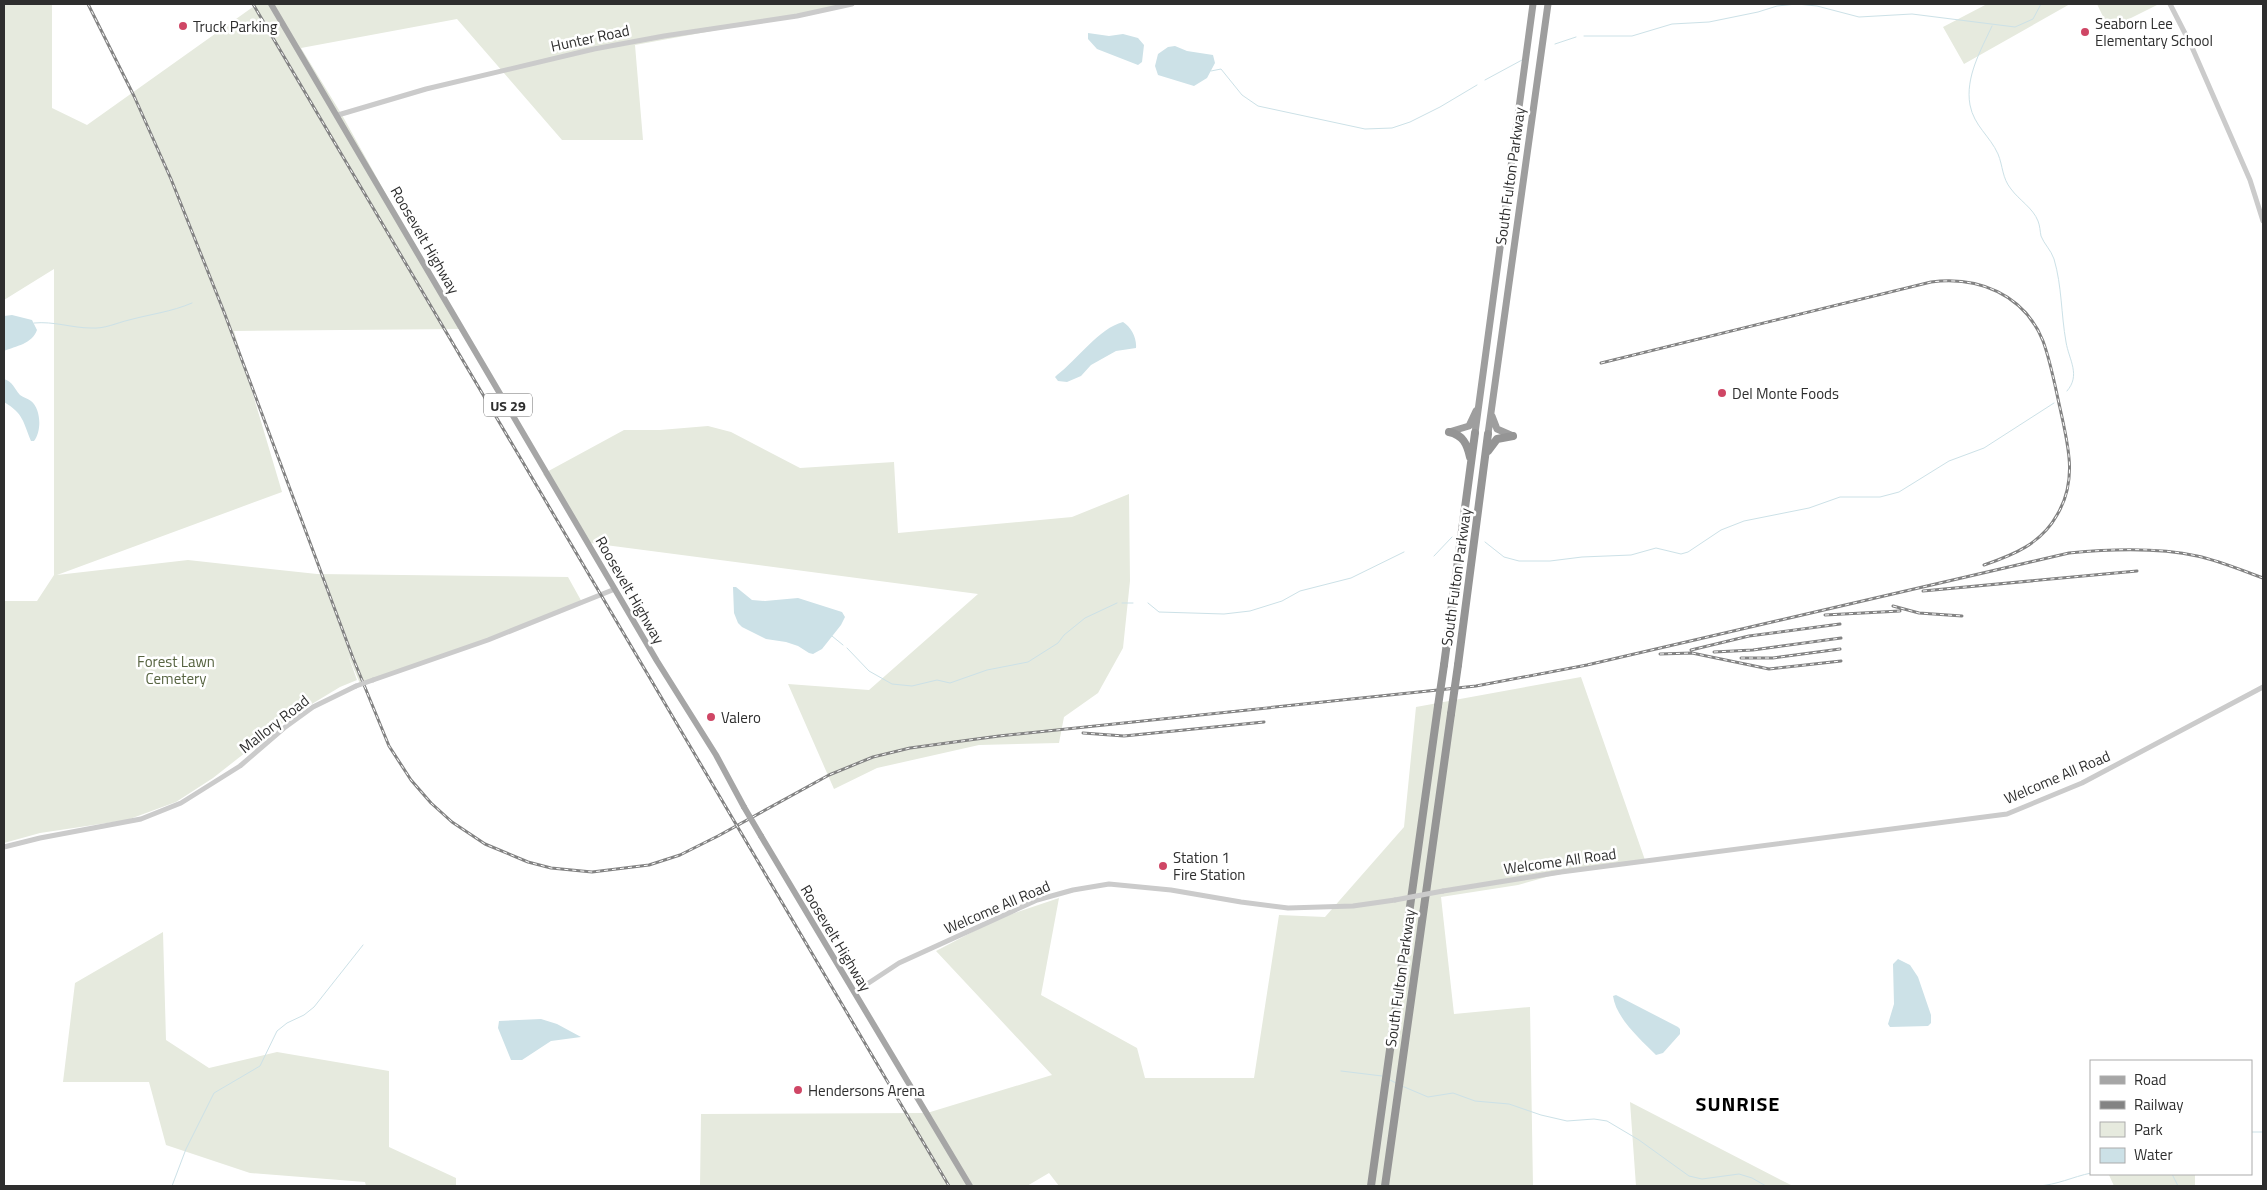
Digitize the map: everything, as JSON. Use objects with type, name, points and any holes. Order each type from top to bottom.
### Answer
[{"type":"highway","name":"South Fulton Parkway","points":[[1369,1186],[1378,1144],[1482,391],[1533,4]]},
{"type":"highway","name":"South Fulton Parkway","points":[[1386,1186],[1548,4]]},
{"type":"highway","points":[[1450,432],[1463,429],[1471,423],[1482,391]]},
{"type":"highway","points":[[1491,414],[1497,429],[1513,436]]},
{"type":"highway","points":[[1450,432],[1460,436],[1466,444],[1470,472]]},
{"type":"highway","points":[[1486,455],[1497,439],[1513,436]]},
{"type":"main road","name":"Roosevelt Highway","points":[[271,4],[338,115],[657,661],[716,755],[761,836],[970,1186]]},
{"type":"street","name":"Hunter Road","points":[[338,115],[426,89],[594,49],[664,36],[797,16],[852,4]]},
{"type":"street","points":[[2170,4],[2191,45],[2250,180],[2263,221]]},
{"type":"street","name":"Mallory Road","points":[[4,847],[40,838],[141,819],[181,803],[240,766],[284,728],[313,707],[356,686],[503,634],[616,589]]},
{"type":"street","name":"Welcome All Road","points":[[855,992],[911,957],[1037,900],[1073,890],[1109,884],[1152,887],[1288,908],[1353,906],[1561,872],[2006,814],[2099,775],[2263,687]]},
{"type":"green space","name":"Forest Lawn Cemetery","points":[[4,4],[52,4],[52,108],[87,125],[257,4],[850,4],[833,9],[635,45],[643,140],[562,140],[457,19],[301,48],[342,115],[461,329],[234,331],[282,492],[57,575],[188,560],[317,574],[568,577],[583,604],[361,686],[348,655],[357,680],[340,687],[292,716],[213,778],[176,802],[127,820],[40,833],[4,843],[4,601],[37,601],[54,575],[54,269],[4,300]]},
{"type":"green space","points":[[1987,4],[2070,4],[1964,64],[1943,27]]},
{"type":"green space","points":[[2097,4],[2159,4],[2109,29]]},
{"type":"green space","points":[[708,426],[731,432],[800,468],[894,462],[898,533],[1072,517],[1129,494],[1130,581],[1123,648],[1098,693],[1064,717],[1059,743],[979,745],[877,768],[834,789],[788,684],[869,690],[978,594],[590,543],[543,474],[624,430],[660,430]]},
{"type":"green space","points":[[1581,677],[1645,860],[1550,876],[1518,885],[1441,897],[1454,1014],[1530,1007],[1533,1186],[1059,1186],[1049,1173],[1027,1186],[700,1186],[701,1114],[927,1113],[1052,1075],[936,951],[997,919],[1059,898],[1041,995],[1137,1048],[1145,1078],[1254,1078],[1279,915],[1325,917],[1404,827],[1416,707]]},
{"type":"green space","points":[[163,932],[166,1040],[209,1068],[277,1052],[389,1071],[389,1147],[456,1178],[456,1186],[366,1186],[365,1182],[250,1173],[166,1145],[149,1082],[63,1082],[75,983]]},
{"type":"green space","points":[[1630,1102],[1785,1182],[1793,1186],[1636,1186]]},
{"type":"green space","points":[[2109,1175],[2195,1175],[2195,1186],[2114,1186]]},
{"type":"water","points":[[1088,33],[1109,36],[1123,34],[1138,38],[1144,45],[1142,62],[1138,65],[1097,49],[1088,39]]},
{"type":"water","points":[[1175,46],[1187,51],[1213,55],[1215,63],[1207,78],[1194,86],[1158,75],[1155,66],[1158,54],[1168,47]]},
{"type":"water","points":[[12,315],[32,320],[37,330],[35,335],[28,341],[4,351],[4,316]]},
{"type":"water","points":[[1123,322],[1133,333],[1136,340],[1136,348],[1116,351],[1091,365],[1081,376],[1067,382],[1058,381],[1055,377],[1097,337],[1114,325]]},
{"type":"water","points":[[4,379],[20,395],[31,401],[37,409],[39,426],[37,437],[34,441],[31,441],[24,423],[16,410],[4,402]]},
{"type":"water","points":[[733,587],[736,587],[752,600],[765,601],[798,598],[842,612],[845,617],[822,649],[813,654],[809,653],[798,646],[766,639],[742,627],[734,613]]},
{"type":"water","points":[[1898,959],[1910,965],[1918,977],[1931,1015],[1931,1023],[1928,1026],[1890,1027],[1888,1024],[1894,1004],[1893,964]]},
{"type":"water","points":[[1616,995],[1678,1027],[1680,1034],[1663,1053],[1656,1055],[1624,1020],[1615,1004],[1613,996]]},
{"type":"water","points":[[541,1019],[557,1024],[581,1037],[551,1041],[522,1060],[511,1060],[498,1028],[499,1021]]},
{"type":"waterway","points":[[1584,36],[1632,36],[1672,24],[1709,22],[1777,6],[1797,4],[1817,6],[1859,17],[1912,14],[2015,27],[2033,19],[2041,4]]},
{"type":"waterway","points":[[1992,26],[1972,74],[1969,95],[1970,105],[1975,119],[1998,154],[2008,185],[2036,216],[2041,236],[2054,259],[2059,279],[2066,342],[2074,373],[2071,385],[2067,391]]},
{"type":"waterway","points":[[1555,44],[1576,37]]},
{"type":"waterway","points":[[1485,80],[1522,60]]},
{"type":"waterway","points":[[1211,71],[1221,69],[1242,95],[1258,106],[1365,129],[1392,128],[1410,122],[1477,85]]},
{"type":"waterway","points":[[34,323],[101,328],[169,311],[192,303]]},
{"type":"waterway","points":[[1485,542],[1504,557],[1519,561],[1550,561],[1582,557],[1631,555],[1656,548],[1681,554],[1688,552],[1721,530],[1744,521],[1809,508],[1840,497],[1880,497],[1899,492],[1949,461],[1984,448],[2054,403]]},
{"type":"waterway","points":[[1434,556],[1452,537]]},
{"type":"waterway","points":[[1148,603],[1159,612],[1224,614],[1250,611],[1282,601],[1300,591],[1351,578],[1404,552]]},
{"type":"waterway","points":[[847,648],[869,671],[892,684],[912,686],[937,680],[950,683],[987,670],[1028,662],[1058,643],[1064,635],[1085,618],[1117,603]]},
{"type":"waterway","points":[[1122,603],[1133,603]]},
{"type":"waterway","points":[[832,636],[843,645]]},
{"type":"waterway","points":[[172,1186],[186,1149],[214,1093],[260,1066],[277,1031],[314,1007],[363,945]]},
{"type":"waterway","points":[[1341,1071],[1382,1076]]},
{"type":"waterway","points":[[1388,1079],[1396,1083]]},
{"type":"waterway","points":[[1402,1086],[1428,1097],[1453,1093],[1475,1101],[1509,1104],[1541,1115],[1567,1121],[1594,1119],[1607,1121],[1639,1140],[1689,1176],[1702,1179],[1739,1174],[1752,1178],[1766,1186]]},
{"type":"waterway","points":[[2252,1132],[2263,1132]]},
{"type":"waterway","points":[[2038,1186],[2090,1173]]},
{"type":"waterway","points":[[2172,1175],[2178,1186]]},
{"type":"railway","points":[[88,4],[134,96],[171,179],[224,312],[353,658],[389,746],[411,780],[431,803],[452,822],[485,844],[528,862],[551,868],[592,872],[649,865],[680,855],[829,775],[873,757],[910,748],[999,736],[1476,686],[1587,665],[2069,553],[2133,550],[2182,553],[2214,560],[2263,578]]},
{"type":"railway","points":[[253,4],[949,1186]]},
{"type":"railway","points":[[1601,363],[1931,282],[1966,282],[1998,292],[2012,300],[2024,311],[2035,325],[2043,341],[2053,374],[2066,435],[2069,476],[2063,502],[2057,515],[2043,534],[2016,552],[1984,565]]},
{"type":"railway","points":[[1923,591],[2137,571]]},
{"type":"railway","points":[[1893,606],[1919,613],[1962,616]]},
{"type":"railway","points":[[1825,615],[1900,611]]},
{"type":"railway","points":[[1691,650],[1749,636],[1840,624]]},
{"type":"railway","points":[[1714,652],[1753,650],[1841,638]]},
{"type":"railway","points":[[1741,658],[1773,658],[1840,649]]},
{"type":"railway","points":[[1660,654],[1692,653],[1769,669],[1841,661]]},
{"type":"railway","points":[[1083,733],[1124,736],[1264,722]]},
{"type":"place","name":"Truck Parking","points":[[183,26]]},
{"type":"place","name":"Seaborn Lee Elementary School","points":[[2085,32]]},
{"type":"place","name":"Del Monte Foods","points":[[1722,393]]},
{"type":"place","name":"Valero","points":[[711,717]]},
{"type":"place","name":"Station 1 Fire Station","points":[[1163,866]]},
{"type":"place","name":"Hendersons Arena","points":[[798,1090]]},
{"type":"district","name":"SUNRISE","points":[[1738,1103]]}]
